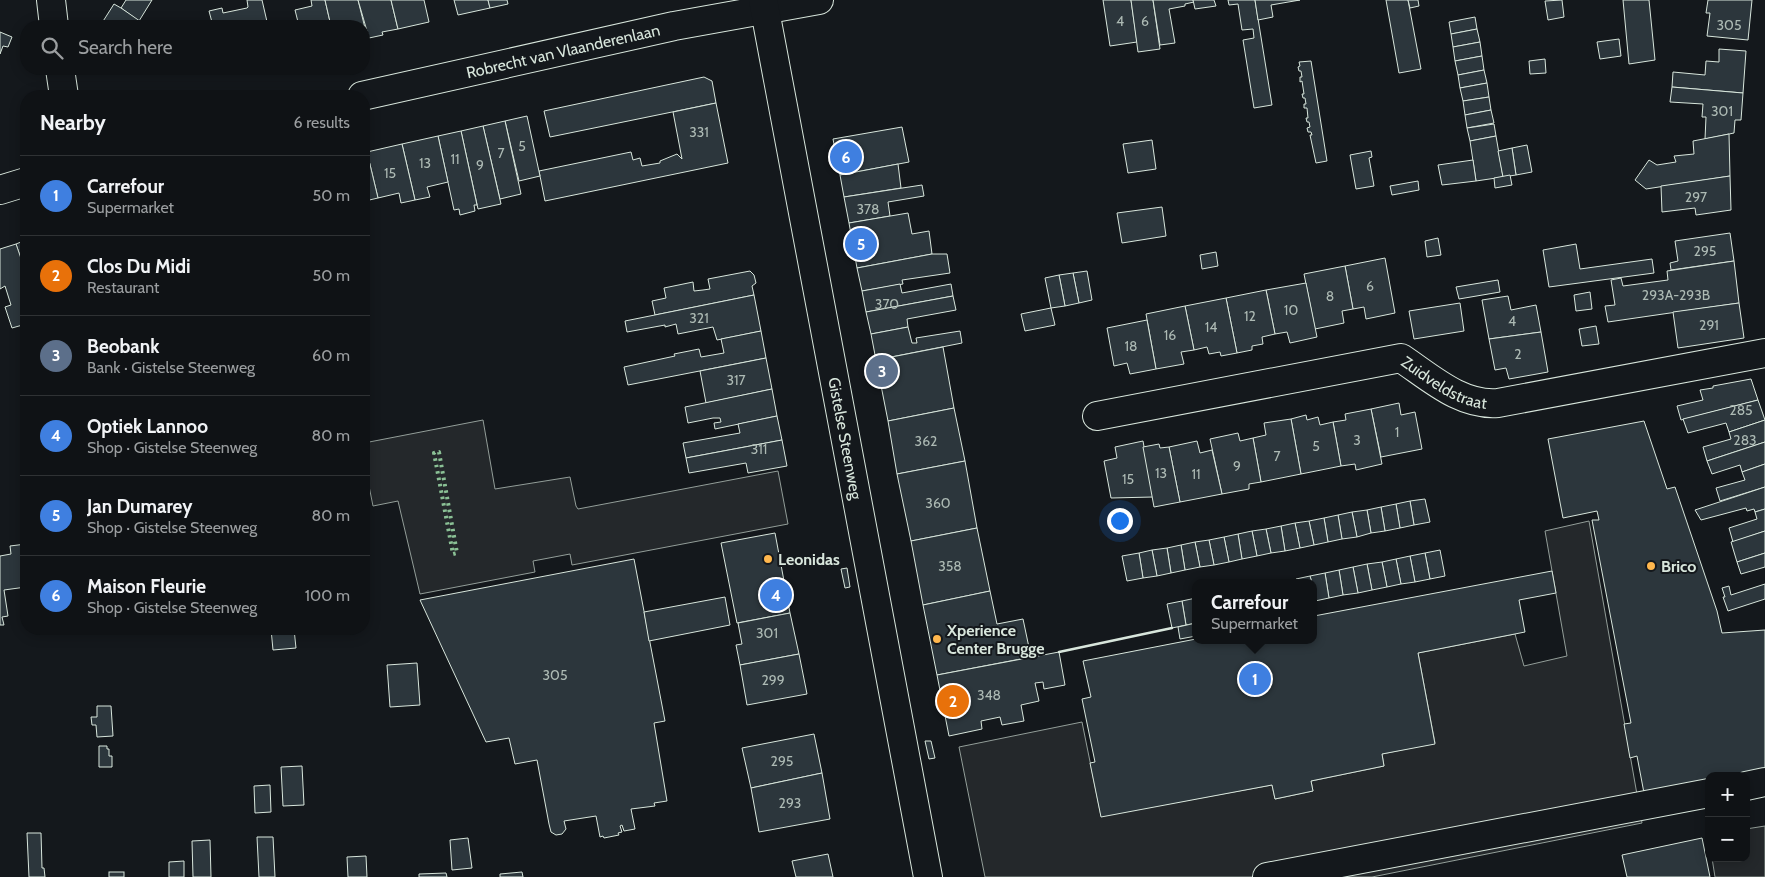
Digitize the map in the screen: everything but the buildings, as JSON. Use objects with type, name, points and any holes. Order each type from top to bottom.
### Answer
[{"type":"street","points":[[51,0],[53,20]]},
{"type":"street","name":"Robrecht van Vlaanderenlaan","points":[[370,94],[764,5],[819,0]]},
{"type":"street","name":"Gistelse Steenweg","points":[[764,5],[928,877]]},
{"type":"street","points":[[61,75],[63,90]]},
{"type":"street","points":[[0,190],[20,184]]},
{"type":"street","name":"Zuidveldstraat","points":[[1097,416],[1401,358],[1455,394],[1484,404],[1765,354]]},
{"type":"street","points":[[1750,785],[1765,782]]},
{"type":"street","points":[[1267,877],[1705,794]]},
{"type":"shaded area","points":[[483,420],[495,489],[570,477],[578,509],[778,471],[788,524],[572,565],[570,554],[533,561],[535,572],[420,594],[398,501],[373,506],[370,491],[370,442]]},
{"type":"shaded area","points":[[1589,521],[1642,823],[1372,877],[985,877],[959,747],[1082,722],[1101,816],[1272,785],[1275,799],[1313,791],[1311,781],[1384,766],[1382,754],[1435,743],[1418,653],[1515,634],[1524,666],[1567,656],[1545,531]]},
{"type":"shaded area","points":[[1765,826],[1765,877],[1715,877],[1713,862],[1750,862],[1750,828]]},
{"type":"hedge","points":[[439,452],[457,553],[453,554],[434,453],[439,452]]},
{"type":"wall","points":[[1059,652],[1172,628]]},
{"type":"place","name":"Maison Fleurie","points":[[846,157]]},
{"type":"place","name":"Jan Dumarey","points":[[861,244]]},
{"type":"place","name":"Beobank","points":[[882,371]]},
{"type":"place","name":"Leonidas","points":[[768,559]]},
{"type":"place","name":"Brico","points":[[1651,566]]},
{"type":"place","name":"Optiek Lannoo","points":[[776,595]]},
{"type":"place","name":"Xperience Center Brugge","points":[[937,639]]},
{"type":"place","name":"Carrefour","points":[[1255,679]]},
{"type":"place","name":"Clos Du Midi","points":[[953,701]]}]
